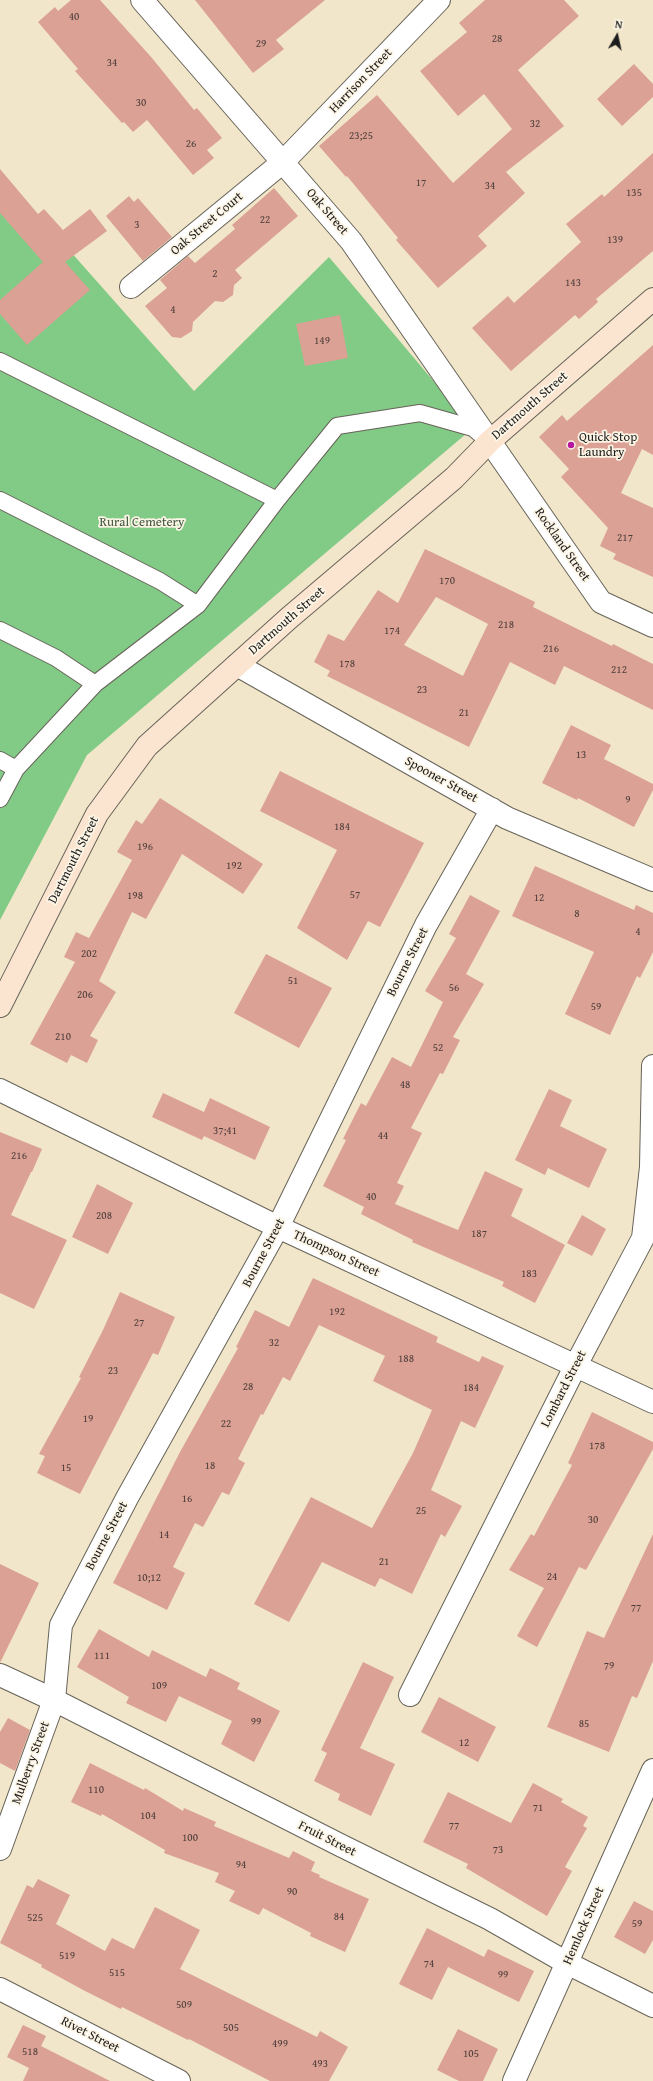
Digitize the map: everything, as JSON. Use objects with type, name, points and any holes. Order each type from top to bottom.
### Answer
[{"type":"main road","name":"Dartmouth Street","points":[[0,1006],[97,814],[147,746],[290,618],[454,478],[490,441],[653,299]]},
{"type":"street","name":"Oak Street","points":[[142,0],[351,241],[490,441]]},
{"type":"street","name":"Harrison Street","points":[[282,162],[439,0]]},
{"type":"street","name":"Oak Street Court","points":[[131,287],[282,162]]},
{"type":"street","name":"Rockland Street","points":[[490,441],[602,602],[653,626]]},
{"type":"street","name":"Spooner Street","points":[[237,665],[507,818],[653,880]]},
{"type":"street","name":"Bourne Street","points":[[54,1700],[61,1625],[130,1491],[278,1227],[426,925],[492,809]]},
{"type":"street","name":"Lombard Street","points":[[410,1695],[576,1365],[643,1238],[651,1167],[653,1066]]},
{"type":"street","name":"Thompson Street","points":[[0,1090],[278,1227],[653,1402]]},
{"type":"street","name":"Fruit Street","points":[[0,1675],[54,1700],[333,1842],[490,1919],[568,1963],[653,2006]]},
{"type":"street","name":"Mulberry Street","points":[[0,1849],[54,1700]]},
{"type":"street","name":"Hemlock Street","points":[[514,2081],[653,1770]]},
{"type":"street","name":"Rivet Street","points":[[0,1989],[180,2081]]},
{"type":"lane","points":[[0,361],[277,500]]},
{"type":"lane","points":[[0,799],[16,769],[95,684],[198,605],[277,500],[337,426],[420,414],[472,428],[490,441]]},
{"type":"lane","points":[[0,500],[160,581],[198,605]]},
{"type":"lane","points":[[0,630],[56,658],[95,684]]},
{"type":"lane","points":[[0,760],[16,769]]},
{"type":"green space","name":"Rural Cemetery","points":[[0,172],[194,391],[329,257],[473,428],[87,755],[0,920]]},
{"type":"building","points":[[71,0],[100,0],[152,58],[194,110],[197,108],[222,138],[207,150],[214,158],[193,175],[147,120],[133,132],[124,122],[122,123],[75,71],[78,69],[38,22],[55,7],[58,11]]},
{"type":"building","points":[[195,0],[325,0],[276,40],[284,49],[253,73]]},
{"type":"building","points":[[485,0],[564,0],[579,16],[518,70],[564,126],[506,172],[525,193],[478,236],[487,246],[438,288],[396,240],[398,238],[347,176],[346,177],[319,146],[377,95],[453,183],[512,129],[484,94],[458,116],[420,71],[467,32],[459,23]]},
{"type":"building","points":[[634,64],[653,84],[653,97],[622,126],[597,99]]},
{"type":"building","points":[[653,153],[653,251],[596,299],[598,302],[579,319],[575,315],[511,371],[472,328],[508,296],[514,303],[581,242],[566,224],[602,194],[604,197]]},
{"type":"building","points":[[0,169],[38,214],[44,209],[63,230],[90,209],[107,231],[65,262],[90,290],[27,345],[0,314],[0,300],[43,262],[0,213]]},
{"type":"building","points":[[274,188],[298,216],[235,270],[242,278],[234,285],[233,295],[223,302],[215,301],[193,322],[192,331],[181,338],[172,337],[145,306],[167,288],[160,280],[188,256],[195,263],[235,229],[232,225]]},
{"type":"building","points":[[129,196],[134,202],[138,198],[172,237],[143,261],[106,216]]},
{"type":"building","points":[[340,315],[348,358],[305,366],[296,324]]},
{"type":"building","points":[[653,345],[653,455],[642,449],[621,493],[653,508],[653,577],[613,559],[616,554],[600,546],[608,528],[561,477],[569,469],[539,437],[562,415],[567,421]]},
{"type":"building","points":[[425,549],[535,602],[533,607],[612,646],[613,644],[653,664],[653,710],[564,666],[555,685],[510,662],[469,747],[327,676],[330,671],[314,662],[328,634],[344,641],[378,590],[398,603]],"holes":[[[436,597],[488,624],[463,676],[404,645]]]},
{"type":"building","points":[[571,725],[611,745],[604,759],[653,784],[653,790],[634,827],[578,798],[577,800],[542,783]]},
{"type":"building","points":[[280,771],[424,843],[380,927],[368,921],[347,960],[297,928],[337,850],[260,811]]},
{"type":"building","points":[[160,798],[263,864],[243,894],[182,854],[146,919],[132,912],[99,981],[116,992],[90,1036],[98,1040],[87,1063],[71,1055],[67,1063],[30,1044],[75,962],[64,957],[76,932],[89,938],[132,860],[117,852],[136,820],[142,824]]},
{"type":"building","points":[[535,866],[634,910],[636,905],[653,913],[653,952],[640,978],[637,976],[610,1035],[565,1014],[594,952],[512,916]]},
{"type":"building","points":[[470,895],[500,911],[466,974],[484,984],[453,1037],[460,1040],[443,1074],[440,1073],[411,1128],[422,1133],[397,1183],[404,1186],[395,1204],[458,1230],[485,1171],[523,1189],[511,1216],[565,1245],[535,1303],[502,1286],[504,1282],[412,1242],[413,1240],[361,1214],[364,1207],[323,1186],[346,1140],[343,1139],[361,1103],[366,1106],[392,1057],[411,1067],[443,1002],[425,991],[456,938],[449,934]]},
{"type":"building","points":[[266,954],[332,988],[299,1048],[234,1013]]},
{"type":"building","points":[[549,1089],[572,1100],[560,1126],[607,1149],[589,1188],[548,1168],[545,1175],[515,1160]]},
{"type":"building","points":[[163,1093],[204,1112],[210,1098],[270,1127],[255,1160],[204,1136],[202,1140],[152,1117]]},
{"type":"building","points":[[0,1132],[42,1149],[11,1215],[67,1240],[34,1309],[0,1293]]},
{"type":"building","points":[[97,1184],[133,1203],[108,1254],[72,1237]]},
{"type":"building","points":[[582,1215],[606,1229],[592,1256],[567,1243]]},
{"type":"building","points":[[313,1278],[438,1337],[436,1342],[479,1362],[482,1356],[504,1366],[475,1428],[461,1421],[431,1490],[462,1506],[445,1537],[441,1534],[412,1594],[380,1578],[375,1587],[322,1562],[289,1622],[254,1604],[311,1497],[372,1528],[413,1453],[432,1410],[373,1381],[385,1356],[319,1325],[290,1381],[283,1377],[263,1415],[261,1414],[238,1459],[245,1463],[229,1495],[222,1492],[203,1527],[195,1523],[173,1567],[185,1573],[167,1610],[113,1583],[180,1452],[238,1348],[236,1347],[255,1310],[289,1327]]},
{"type":"building","points":[[120,1292],[175,1317],[158,1355],[153,1353],[80,1494],[37,1473],[45,1456],[39,1454],[81,1378],[79,1377]]},
{"type":"building","points":[[592,1412],[653,1442],[653,1449],[586,1570],[579,1567],[537,1647],[517,1636],[544,1588],[509,1570],[531,1534],[534,1536],[572,1465],[568,1463]]},
{"type":"building","points":[[653,1534],[653,1661],[637,1698],[632,1696],[609,1752],[547,1727],[587,1631],[604,1638]]},
{"type":"building","points":[[0,1564],[39,1583],[0,1663]]},
{"type":"building","points":[[99,1629],[149,1657],[152,1650],[206,1677],[210,1668],[240,1683],[237,1689],[280,1711],[254,1762],[221,1744],[232,1721],[179,1696],[166,1722],[126,1703],[129,1697],[77,1667]]},
{"type":"building","points":[[363,1662],[394,1677],[360,1748],[395,1764],[371,1816],[338,1800],[340,1794],[314,1781],[327,1753],[321,1750]]},
{"type":"building","points":[[439,1697],[496,1727],[478,1762],[421,1732]]},
{"type":"building","points":[[8,1718],[30,1730],[15,1771],[0,1763],[0,1732]]},
{"type":"building","points":[[90,1763],[144,1790],[145,1788],[183,1811],[184,1808],[216,1822],[214,1826],[289,1858],[293,1851],[315,1862],[311,1871],[320,1875],[319,1877],[369,1899],[345,1952],[310,1936],[311,1933],[263,1908],[259,1915],[229,1901],[235,1891],[215,1882],[219,1873],[164,1853],[165,1850],[102,1814],[101,1816],[71,1802]]},
{"type":"building","points":[[533,1783],[563,1799],[561,1802],[588,1817],[583,1826],[587,1828],[565,1867],[572,1871],[547,1916],[466,1868],[468,1864],[423,1842],[448,1792],[511,1823]]},
{"type":"building","points":[[38,1879],[70,1895],[56,1924],[105,1951],[112,1938],[134,1949],[155,1907],[200,1930],[180,1969],[317,2037],[320,2031],[348,2047],[329,2081],[270,2081],[189,2039],[188,2040],[122,2007],[121,2009],[85,1991],[41,1967],[42,1965],[0,1943],[27,1885],[33,1888]]},
{"type":"building","points":[[634,1901],[653,1911],[653,1940],[645,1954],[614,1937]]},
{"type":"building","points":[[427,1928],[484,1957],[488,1949],[534,1971],[519,2002],[448,1967],[432,2000],[399,1984]]},
{"type":"building","points":[[23,2025],[46,2036],[41,2046],[110,2081],[23,2081],[29,2068],[7,2057]]},
{"type":"building","points":[[458,2029],[498,2049],[483,2081],[459,2081],[437,2070]]},
{"type":"place","name":"Quick Stop Laundry","points":[[571,445]]}]
